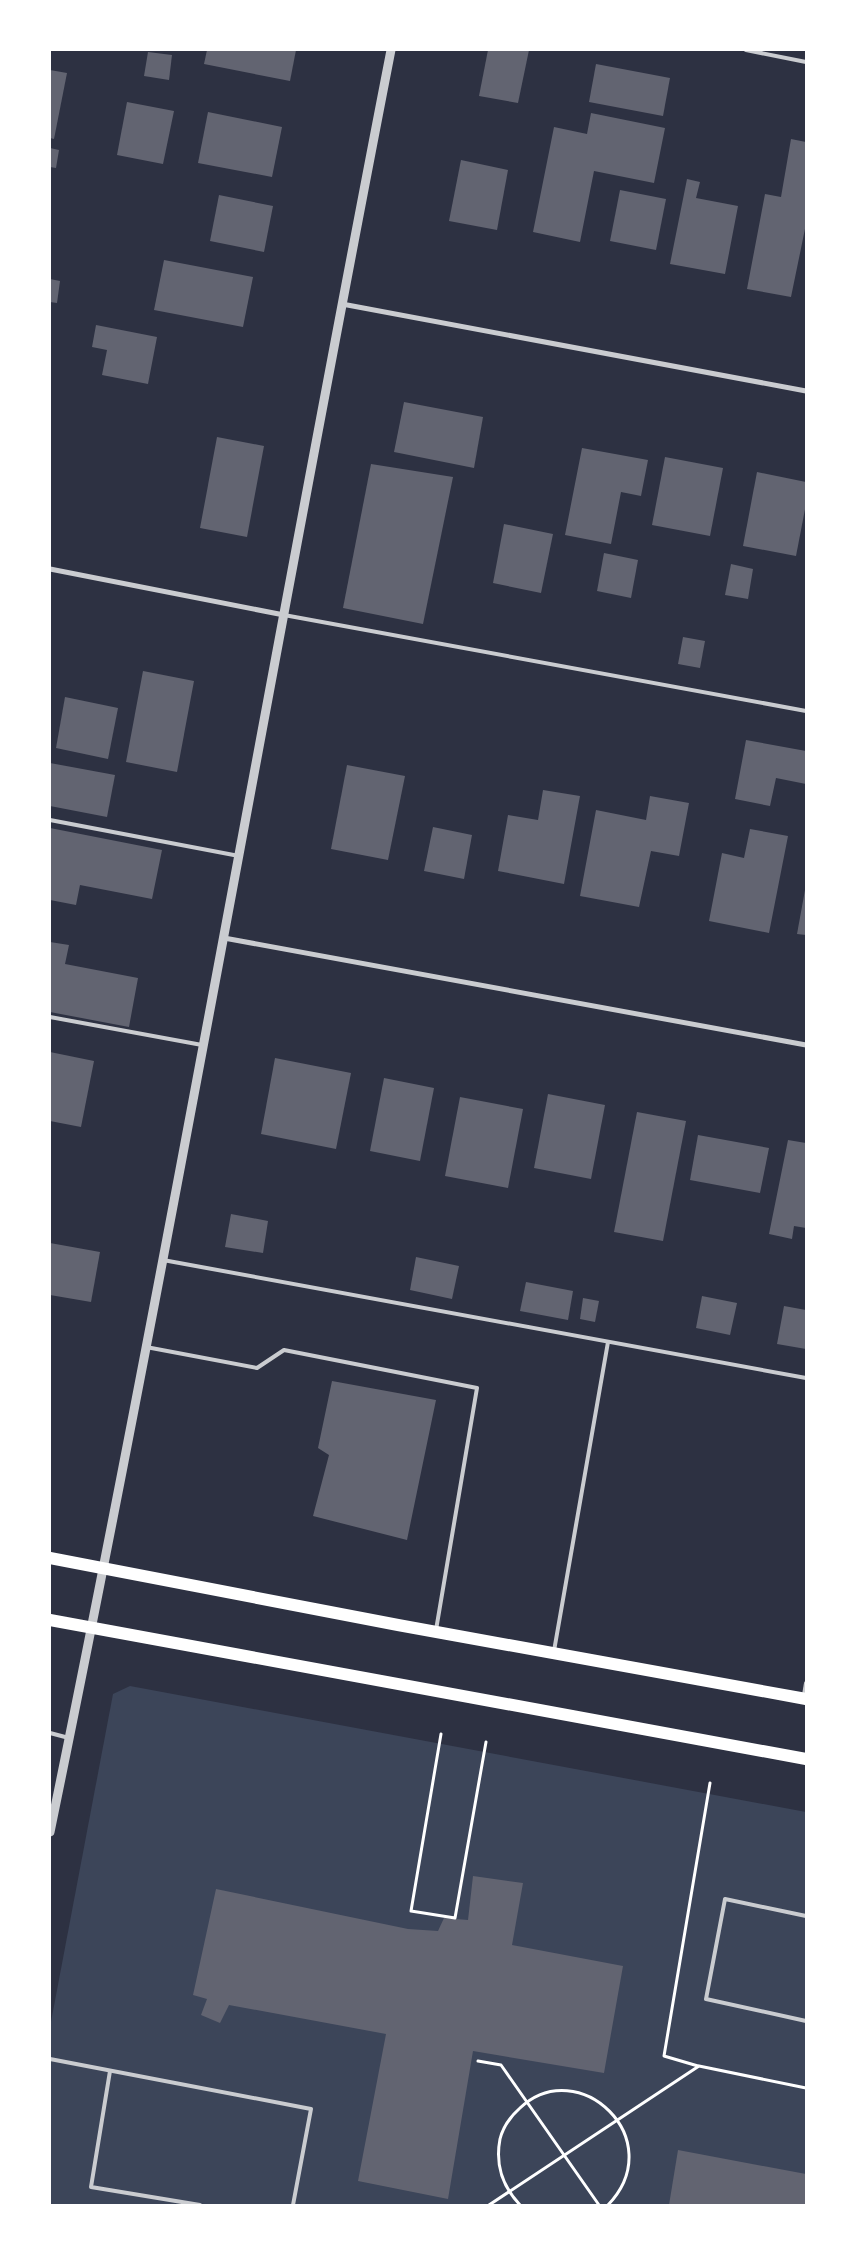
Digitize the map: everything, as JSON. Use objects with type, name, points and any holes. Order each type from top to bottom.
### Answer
[{"type":"main road","points":[[50,1558],[436,1632],[805,1698]]},
{"type":"main road","points":[[50,1620],[806,1759]]},
{"type":"street","points":[[50,1832],[104,1568],[204,1046],[391,50]]},
{"type":"street","points":[[342,304],[806,391]]},
{"type":"street","points":[[50,569],[284,615]]},
{"type":"street","points":[[224,938],[806,1045]]},
{"type":"lane","points":[[746,50],[806,62]]},
{"type":"lane","points":[[284,615],[806,711]]},
{"type":"lane","points":[[50,820],[240,856]]},
{"type":"lane","points":[[50,1017],[204,1046]]},
{"type":"lane","points":[[163,1260],[806,1378]]},
{"type":"lane","points":[[553,1653],[608,1342]]},
{"type":"lane","points":[[146,1347],[257,1368],[284,1350],[477,1388],[436,1632]]},
{"type":"lane","points":[[805,1698],[806,1683]]},
{"type":"lane","points":[[50,1733],[70,1738]]},
{"type":"lane","points":[[806,1916],[725,1899],[706,1999],[806,2021]]},
{"type":"lane","points":[[50,2059],[311,2109],[293,2205]]},
{"type":"lane","points":[[110,2071],[91,2187],[200,2205]]},
{"type":"path","points":[[441,1734],[411,1911],[455,1918],[486,1742]]},
{"type":"path","points":[[710,1783],[664,2056],[699,2066],[806,2088]]},
{"type":"path","points":[[478,2061],[501,2065],[599,2205]]},
{"type":"path","points":[[489,2205],[699,2066]]},
{"type":"path","points":[[520,2205],[508,2193],[500,2174],[497,2154],[502,2134],[512,2116],[527,2102],[545,2093],[566,2091],[586,2095],[604,2105],[618,2120],[627,2138],[630,2158],[627,2178],[617,2195],[608,2205]]},
{"type":"shaded area","points":[[130,1686],[806,1812],[806,2205],[50,2205],[50,2027],[113,1694]]},
{"type":"building","points":[[207,50],[296,50],[290,81],[204,64]]},
{"type":"building","points":[[488,50],[529,50],[518,103],[479,96]]},
{"type":"building","points":[[148,52],[172,55],[169,80],[144,76]]},
{"type":"building","points":[[596,64],[670,78],[663,116],[589,102]]},
{"type":"building","points":[[50,70],[67,73],[54,139],[50,138]]},
{"type":"building","points":[[127,102],[174,111],[163,164],[117,155]]},
{"type":"building","points":[[208,112],[282,127],[272,177],[198,163]]},
{"type":"building","points":[[591,113],[665,128],[654,183],[594,171],[580,242],[533,232],[554,127],[587,134]]},
{"type":"building","points":[[791,139],[806,142],[806,224],[791,297],[747,289],[765,194],[781,197]]},
{"type":"building","points":[[50,148],[59,150],[56,168],[50,167]]},
{"type":"building","points":[[461,160],[508,170],[497,230],[449,221]]},
{"type":"building","points":[[687,179],[700,182],[696,198],[738,206],[725,274],[670,264]]},
{"type":"building","points":[[620,190],[666,199],[656,250],[610,241]]},
{"type":"building","points":[[219,195],[273,206],[264,252],[210,241]]},
{"type":"building","points":[[164,260],[253,277],[243,327],[154,310]]},
{"type":"building","points":[[50,279],[60,281],[57,303],[50,302]]},
{"type":"building","points":[[96,325],[157,337],[148,384],[102,375],[107,350],[92,347]]},
{"type":"building","points":[[404,402],[483,417],[474,468],[394,452]]},
{"type":"building","points":[[217,437],[264,446],[247,537],[200,528]]},
{"type":"building","points":[[582,448],[648,460],[641,496],[621,492],[611,544],[565,535]]},
{"type":"building","points":[[665,457],[723,468],[710,536],[652,525]]},
{"type":"building","points":[[371,464],[453,477],[423,624],[343,608]]},
{"type":"building","points":[[757,472],[806,482],[806,504],[796,556],[743,546]]},
{"type":"building","points":[[504,524],[553,534],[541,593],[493,583]]},
{"type":"building","points":[[604,553],[638,560],[631,598],[597,591]]},
{"type":"building","points":[[731,564],[753,569],[748,599],[725,595]]},
{"type":"building","points":[[683,637],[705,641],[700,668],[678,664]]},
{"type":"building","points":[[143,671],[194,681],[177,772],[126,762]]},
{"type":"building","points":[[65,697],[118,708],[108,759],[56,748]]},
{"type":"building","points":[[746,740],[806,751],[806,784],[776,778],[770,806],[735,799]]},
{"type":"building","points":[[50,763],[115,775],[107,817],[50,806]]},
{"type":"building","points":[[347,765],[405,776],[388,860],[331,849]]},
{"type":"building","points":[[543,790],[580,796],[564,884],[498,871],[508,815],[538,820]]},
{"type":"building","points":[[650,796],[689,803],[679,856],[651,851],[639,907],[580,896],[596,810],[646,820]]},
{"type":"building","points":[[433,827],[472,835],[464,879],[424,871]]},
{"type":"building","points":[[50,828],[162,850],[152,899],[80,885],[76,905],[50,900]]},
{"type":"building","points":[[750,829],[788,836],[769,933],[709,921],[722,853],[744,858]]},
{"type":"building","points":[[806,890],[806,935],[797,934]]},
{"type":"building","points":[[50,942],[69,945],[65,964],[138,978],[129,1027],[50,1012]]},
{"type":"building","points":[[50,1052],[94,1061],[81,1127],[50,1121]]},
{"type":"building","points":[[275,1058],[351,1073],[336,1149],[261,1134]]},
{"type":"building","points":[[384,1078],[434,1088],[420,1161],[370,1151]]},
{"type":"building","points":[[548,1094],[605,1105],[591,1179],[534,1168]]},
{"type":"building","points":[[460,1097],[523,1109],[508,1188],[445,1176]]},
{"type":"building","points":[[637,1112],[686,1121],[663,1241],[614,1232]]},
{"type":"building","points":[[698,1135],[769,1148],[760,1193],[690,1180]]},
{"type":"building","points":[[788,1140],[806,1143],[806,1228],[794,1226],[792,1239],[769,1234]]},
{"type":"building","points":[[231,1214],[268,1221],[263,1253],[225,1247]]},
{"type":"building","points":[[50,1243],[100,1252],[91,1302],[50,1295]]},
{"type":"building","points":[[416,1257],[459,1266],[452,1299],[410,1290]]},
{"type":"building","points":[[526,1282],[573,1291],[568,1320],[520,1311]]},
{"type":"building","points":[[702,1296],[737,1303],[730,1335],[696,1328]]},
{"type":"building","points":[[583,1298],[599,1301],[595,1322],[580,1319]]},
{"type":"building","points":[[784,1306],[806,1310],[806,1349],[777,1344]]},
{"type":"building","points":[[332,1381],[436,1400],[407,1540],[313,1516],[329,1455],[318,1448]]},
{"type":"building","points":[[473,1876],[523,1883],[512,1945],[623,1966],[604,2073],[473,2051],[448,2199],[358,2181],[386,2034],[229,2005],[220,2023],[201,2015],[207,1999],[193,1995],[216,1889],[408,1929],[438,1931],[444,1918],[468,1920]]},
{"type":"building","points":[[678,2150],[806,2174],[806,2205],[669,2205]]}]
